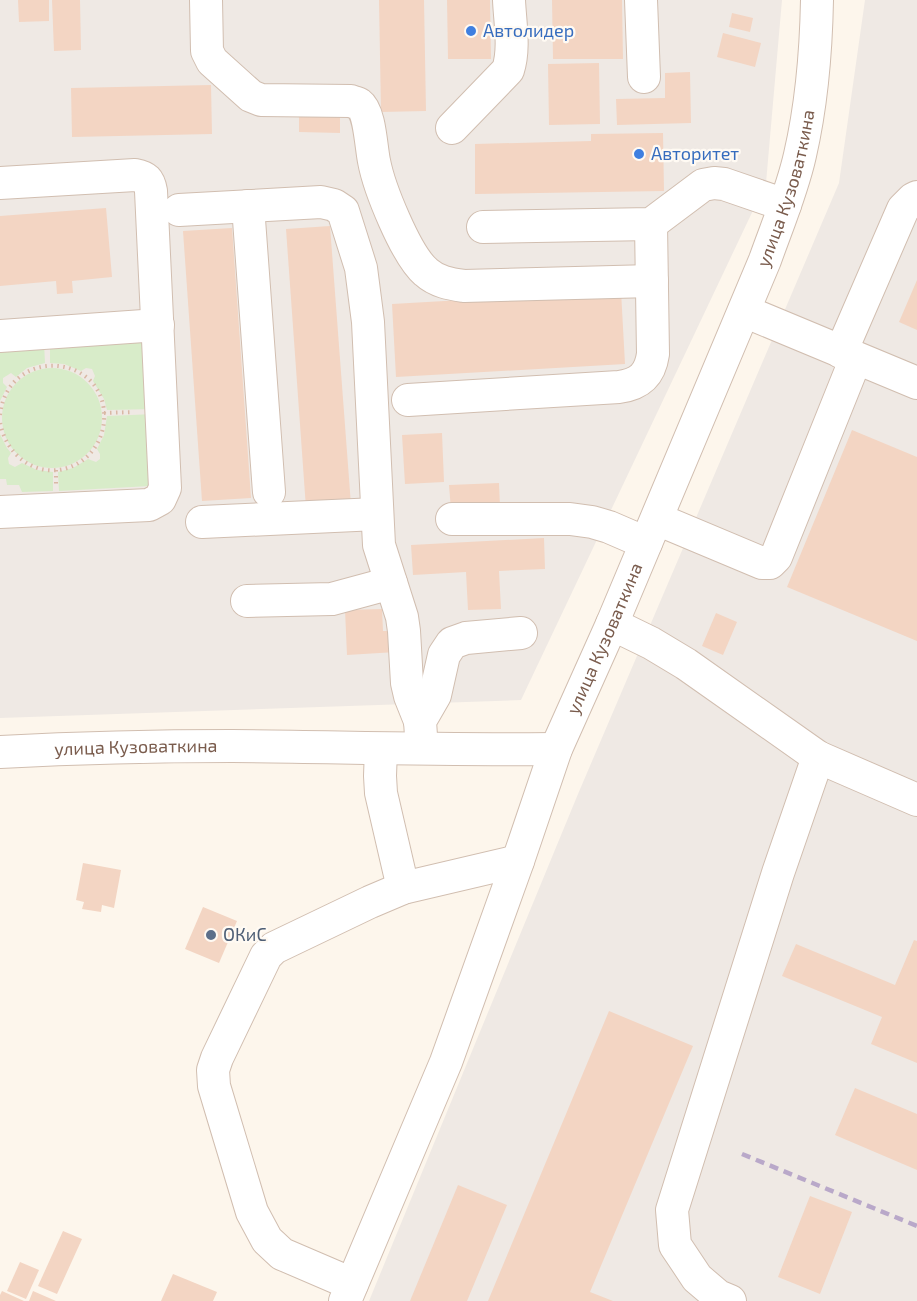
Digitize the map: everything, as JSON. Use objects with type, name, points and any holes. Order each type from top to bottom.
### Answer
[{"type":"street","points":[[206,0],[207,51],[212,61],[250,96],[261,100],[351,101],[360,105],[366,115],[379,183],[407,248],[424,271],[435,279],[464,286],[652,281]]},
{"type":"street","points":[[452,128],[508,70],[512,48],[509,0]]},
{"type":"street","points":[[641,0],[644,77]]},
{"type":"street","name":"улица Кузоваткина","points":[[0,752],[67,748],[232,746],[381,748],[421,735],[556,748],[612,624],[744,311],[785,205],[800,158],[812,94],[817,0]]},
{"type":"street","points":[[0,183],[135,175],[143,176],[150,182],[165,488],[160,499],[148,505],[0,512]]},
{"type":"street","points":[[483,227],[651,224],[703,185],[714,183],[724,184],[785,205]]},
{"type":"street","points":[[452,519],[581,520],[609,527],[651,531],[762,563],[770,563],[776,557],[903,209],[917,198]]},
{"type":"street","points":[[180,210],[321,202],[343,211],[361,268],[368,322],[379,544],[402,617],[407,683],[421,735]]},
{"type":"street","points":[[248,206],[269,492]]},
{"type":"street","points":[[408,400],[630,386],[644,377],[651,368],[653,354],[651,224]]},
{"type":"street","points":[[744,311],[917,383]]},
{"type":"street","points":[[0,336],[158,325]]},
{"type":"street","points":[[202,522],[377,514]]},
{"type":"street","points":[[247,601],[332,599],[391,583]]},
{"type":"street","points":[[612,624],[651,643],[686,664],[818,757],[917,800]]},
{"type":"street","points":[[421,735],[435,695],[444,655],[452,643],[466,638],[521,633]]},
{"type":"street","points":[[381,748],[381,793],[403,888]]},
{"type":"street","points":[[518,861],[403,888],[274,948],[266,956],[258,971],[217,1058],[213,1070],[214,1086],[252,1212],[267,1240],[282,1254],[349,1292],[446,1062],[518,861],[556,748]]},
{"type":"street","points":[[730,1301],[718,1296],[697,1278],[675,1245],[672,1210],[777,873],[818,757]]},
{"type":"path","points":[[0,415],[4,396],[14,382],[28,371],[54,365],[72,369],[87,378],[102,400],[105,417],[102,435],[87,457],[72,466],[56,470],[29,465],[15,454],[5,440],[0,422]]},
{"type":"shaded area","points":[[0,0],[782,0],[766,183],[521,700],[0,718]]},
{"type":"shaded area","points":[[865,0],[917,0],[917,1301],[369,1301],[578,794],[839,183]]},
{"type":"green space","points":[[141,338],[153,352],[155,409],[107,410],[104,399],[93,381],[95,376],[92,369],[86,368],[81,371],[64,364],[50,363],[50,342]]},
{"type":"green space","points":[[44,343],[45,363],[27,368],[16,377],[11,373],[3,378],[3,383],[7,387],[0,401],[0,347]]},
{"type":"green space","points":[[52,368],[71,371],[88,382],[99,399],[102,418],[99,437],[88,454],[71,465],[52,468],[33,465],[16,454],[5,437],[2,418],[5,399],[16,382],[33,371]]},
{"type":"green space","points":[[155,414],[150,486],[59,491],[58,472],[73,468],[88,459],[96,462],[100,459],[97,449],[104,435],[107,416]]},
{"type":"green space","points":[[0,434],[11,453],[8,458],[9,464],[15,467],[22,463],[37,470],[53,472],[53,491],[22,492],[19,485],[7,485],[6,479],[0,479]]},
{"type":"building","points":[[18,0],[49,0],[49,21],[19,22]]},
{"type":"building","points":[[52,0],[80,0],[81,50],[54,51]]},
{"type":"building","points":[[379,0],[424,0],[426,111],[381,112]]},
{"type":"building","points":[[447,0],[490,0],[491,59],[448,59]]},
{"type":"building","points":[[552,0],[622,0],[623,59],[553,59]]},
{"type":"building","points":[[732,13],[753,18],[750,32],[729,27]]},
{"type":"building","points":[[723,33],[761,43],[755,67],[717,57]]},
{"type":"building","points":[[599,63],[600,124],[549,125],[548,64]]},
{"type":"building","points":[[690,72],[691,123],[617,125],[616,99],[665,98],[665,73]]},
{"type":"building","points":[[211,85],[212,134],[72,137],[71,88]]},
{"type":"building","points":[[299,112],[340,113],[340,133],[299,132]]},
{"type":"building","points":[[663,133],[664,191],[475,194],[475,144],[591,141],[591,134]]},
{"type":"building","points":[[106,208],[112,277],[72,281],[73,293],[57,294],[56,281],[0,286],[0,216]]},
{"type":"building","points":[[330,226],[351,505],[306,508],[286,229]]},
{"type":"building","points":[[232,228],[251,498],[202,501],[183,231]]},
{"type":"building","points":[[917,280],[917,330],[899,322]]},
{"type":"building","points":[[621,291],[625,364],[396,377],[392,304]]},
{"type":"building","points":[[852,430],[917,457],[917,641],[787,587]]},
{"type":"building","points":[[442,433],[444,482],[405,484],[402,435]]},
{"type":"building","points":[[499,483],[500,507],[451,510],[449,485]]},
{"type":"building","points":[[544,538],[545,569],[499,571],[501,609],[468,610],[466,572],[413,575],[411,545]]},
{"type":"building","points":[[382,609],[383,631],[395,631],[396,652],[347,655],[345,610]]},
{"type":"building","points":[[716,613],[737,622],[723,655],[702,646]]},
{"type":"building","points":[[83,863],[121,870],[114,908],[102,905],[101,912],[82,909],[84,902],[76,900]]},
{"type":"building","name":"ОКиС","points":[[203,907],[237,921],[219,963],[185,949]]},
{"type":"building","points":[[914,940],[917,941],[917,1063],[871,1044],[882,1017],[782,976],[796,944],[895,985]]},
{"type":"building","points":[[609,1011],[693,1046],[590,1292],[613,1301],[488,1301]]},
{"type":"building","points":[[855,1088],[917,1114],[917,1170],[835,1135]]},
{"type":"building","points":[[458,1185],[507,1205],[467,1301],[410,1301]]},
{"type":"building","points":[[810,1196],[852,1212],[820,1294],[778,1277]]},
{"type":"building","points":[[63,1231],[82,1239],[57,1294],[38,1286]]},
{"type":"building","points":[[20,1262],[39,1270],[26,1299],[7,1291]]},
{"type":"building","points":[[173,1274],[217,1292],[213,1301],[161,1301]]},
{"type":"building","points":[[2,1291],[24,1301],[0,1301]]},
{"type":"building","points":[[33,1291],[56,1301],[29,1301]]},
{"type":"railway","points":[[742,1154],[917,1226]]},
{"type":"place","name":"Автолидер","points":[[471,31]]},
{"type":"place","name":"Авторитет","points":[[639,154]]},
{"type":"place","name":"ОКиС","points":[[211,935]]}]
